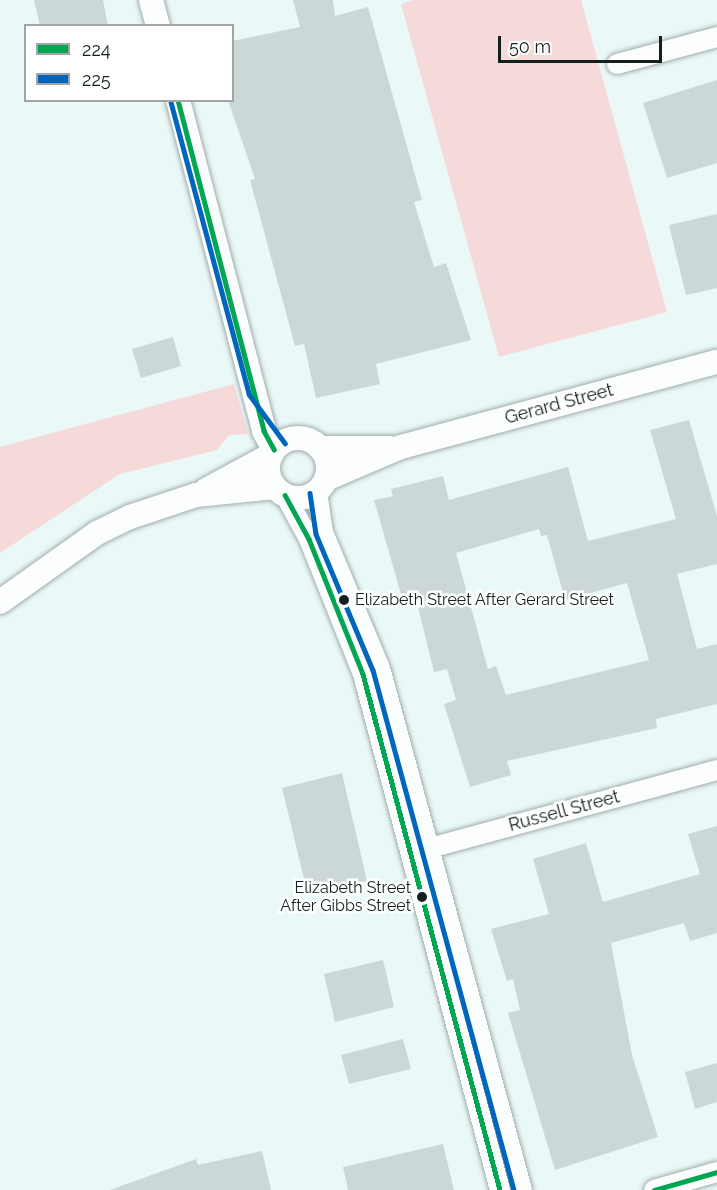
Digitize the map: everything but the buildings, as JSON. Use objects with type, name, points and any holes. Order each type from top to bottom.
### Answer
[{"type":"street","points":[[151,0],[157,24]]},
{"type":"street","points":[[617,64],[717,37]]},
{"type":"street","points":[[179,102],[256,391],[264,431],[279,448]]},
{"type":"street","name":"Gerard Street","points":[[322,485],[401,447],[717,362]]},
{"type":"street","points":[[196,495],[279,448],[307,440],[320,448],[327,463],[322,485],[323,532],[380,668],[500,1190]]},
{"type":"street","name":"Gerard Street","points":[[320,448],[401,447]]},
{"type":"street","points":[[279,448],[268,472],[309,540],[363,674],[420,850],[522,1190]]},
{"type":"street","points":[[0,602],[97,533],[159,505],[196,495],[280,491],[301,498],[322,485]]},
{"type":"street","name":"Russell Street","points":[[420,850],[717,770]]},
{"type":"street","points":[[654,1190],[717,1172]]},
{"type":"shaded area","points":[[414,0],[581,0],[667,312],[499,357],[401,4]]},
{"type":"shaded area","points":[[234,384],[248,434],[229,435],[217,450],[120,474],[0,553],[0,447]]},
{"type":"transit line","name":"225","points":[[171,102],[249,394],[285,443]]},
{"type":"transit line","name":"224","points":[[179,102],[264,431],[274,449]]},
{"type":"transit line","name":"225","points":[[310,493],[316,534],[373,670],[514,1190]]},
{"type":"transit line","name":"224","points":[[285,495],[309,539],[363,674],[500,1190]]},
{"type":"transit line","name":"224","points":[[654,1190],[717,1172]]},
{"type":"place","name":"Elizabeth Street After Gerard Street","points":[[344,600]]},
{"type":"place","name":"Elizabeth Street After Gibbs Street","points":[[422,897]]}]
